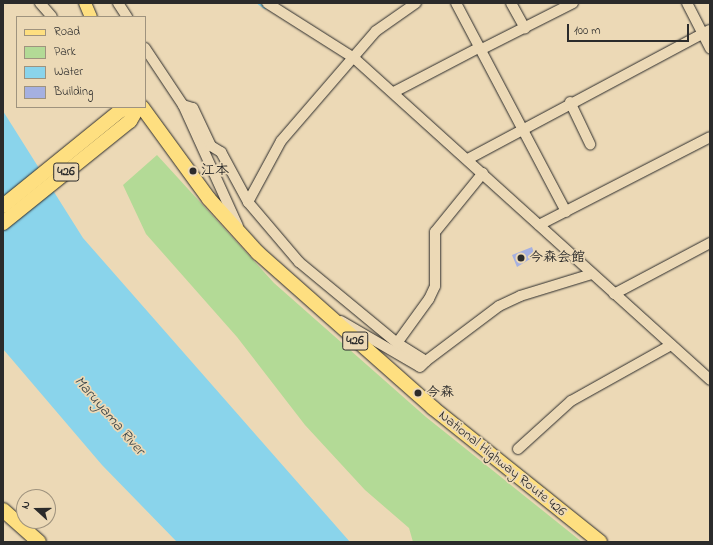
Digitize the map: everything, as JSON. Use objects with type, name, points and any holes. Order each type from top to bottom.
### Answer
[{"type":"highway","name":"426","points":[[3,206],[127,113],[136,108]]},
{"type":"highway","name":"National Highway Route 426","points":[[143,108],[210,199],[239,228],[258,253],[334,322],[504,467],[600,542]]},
{"type":"highway","name":"426","points":[[3,223],[127,113]]},
{"type":"highway","points":[[3,510],[39,542]]},
{"type":"main road","points":[[85,3],[91,16]]},
{"type":"street","points":[[40,3],[51,16]]},
{"type":"street","points":[[118,3],[126,16]]},
{"type":"street","points":[[267,3],[354,58],[394,92],[710,380]]},
{"type":"street","points":[[248,202],[281,141],[376,31],[416,3]]},
{"type":"street","points":[[456,3],[523,127],[566,212]]},
{"type":"street","points":[[511,3],[525,28]]},
{"type":"street","points":[[394,92],[481,48],[525,28],[560,6],[573,3]]},
{"type":"street","points":[[687,3],[706,32],[710,48]]},
{"type":"street","points":[[468,159],[523,127],[706,32]]},
{"type":"street","points":[[146,50],[182,105],[239,228]]},
{"type":"street","points":[[570,102],[590,144]]},
{"type":"street","points":[[182,105],[193,108],[211,146],[221,152],[248,202],[299,262],[397,343],[426,361]]},
{"type":"street","points":[[539,225],[710,137]]},
{"type":"street","points":[[397,343],[430,299],[435,286],[434,232],[483,173]]},
{"type":"street","points":[[614,294],[710,243]]},
{"type":"street","points":[[334,322],[342,321],[420,367],[499,306],[520,296],[592,274]]},
{"type":"street","points":[[518,449],[570,401],[670,345]]},
{"type":"green space","points":[[157,155],[274,283],[426,417],[582,542],[413,542],[409,528],[365,490],[305,425],[237,337],[146,234],[123,185]]},
{"type":"water","name":"Maruyama River","points":[[3,111],[83,238],[350,542],[177,542],[102,465],[3,349]]},
{"type":"building","name":"今森会館","points":[[532,247],[535,256],[517,267],[512,255]]},
{"type":"waterway","points":[[259,3],[265,7]]},
{"type":"place","name":"江本","points":[[193,171]]},
{"type":"place","name":"今森会館","points":[[521,258]]},
{"type":"place","name":"今森","points":[[418,393]]}]
